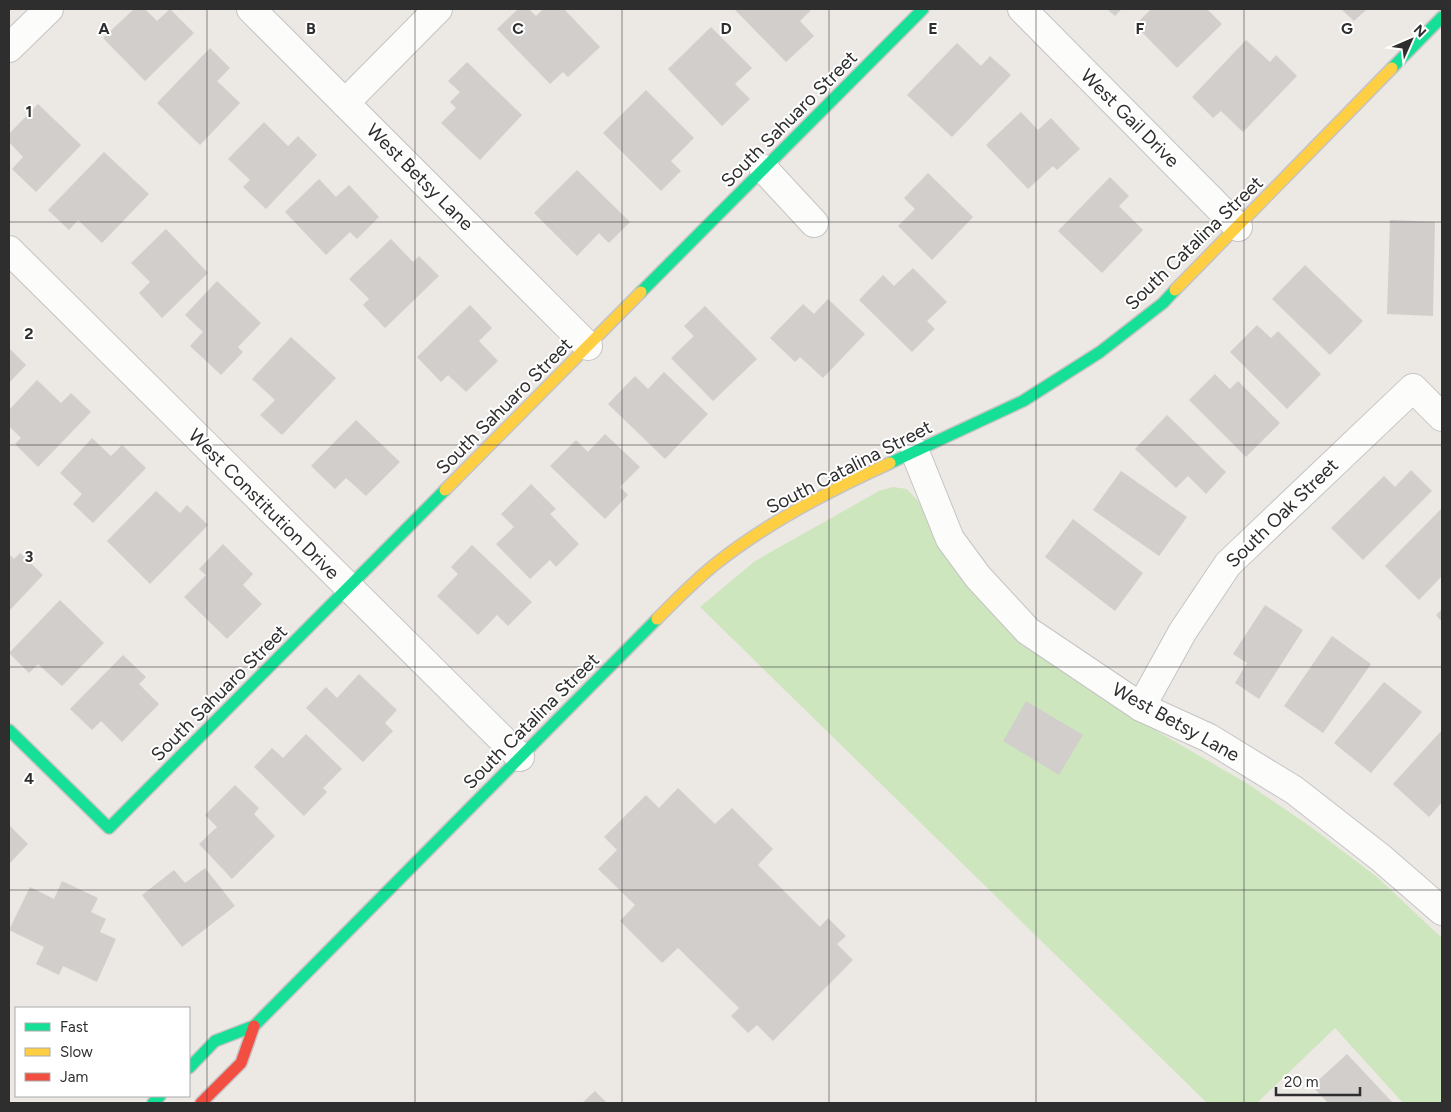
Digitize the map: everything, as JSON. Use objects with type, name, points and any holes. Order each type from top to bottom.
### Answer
[{"type":"street","points":[[9,48],[49,9]]},
{"type":"street","name":"West Betsy Lane","points":[[251,9],[588,346]]},
{"type":"street","points":[[345,103],[438,9]]},
{"type":"street","name":"South Sahuaro Street","points":[[9,730],[109,828],[923,9]]},
{"type":"street","name":"West Gail Drive","points":[[1022,9],[1238,227]]},
{"type":"street","name":"South Catalina Street","points":[[190,1067],[215,1041],[254,1026],[685,591],[718,562],[757,534],[807,504],[859,477],[1023,401],[1100,352],[1163,303],[1442,17]]},
{"type":"street","points":[[764,169],[814,223]]},
{"type":"street","name":"West Constitution Drive","points":[[9,250],[520,757]]},
{"type":"street","name":"South Oak Street","points":[[1141,707],[1183,631],[1228,564],[1413,388],[1442,417]]},
{"type":"street","name":"West Betsy Lane","points":[[915,452],[950,539],[978,577],[1028,631],[1141,707],[1209,738],[1294,790],[1381,858],[1442,911]]},
{"type":"street","name":"South Catalina Street","points":[[201,1103],[241,1063],[254,1026]]},
{"type":"green space","points":[[893,487],[907,489],[918,501],[950,561],[1007,626],[1069,676],[1131,716],[1248,784],[1311,827],[1377,877],[1442,938],[1442,1103],[1403,1103],[1335,1028],[1257,1103],[1207,1103],[700,607],[755,561],[879,491]]},
{"type":"building","points":[[134,9],[145,9],[157,21],[170,9],[194,33],[145,81],[103,38]]},
{"type":"building","points":[[518,9],[529,9],[536,16],[543,9],[564,9],[600,47],[568,77],[563,72],[550,84],[497,29]]},
{"type":"building","points":[[734,9],[812,9],[800,21],[814,36],[786,62]]},
{"type":"building","points":[[1107,9],[1122,9],[1115,16]]},
{"type":"building","points":[[1151,9],[1207,9],[1222,24],[1177,68],[1135,25]]},
{"type":"building","points":[[1341,9],[1367,9],[1354,21]]},
{"type":"building","points":[[711,27],[752,68],[735,84],[750,99],[722,126],[668,69]]},
{"type":"building","points":[[1246,40],[1270,62],[1276,55],[1297,76],[1243,132],[1221,111],[1213,118],[1192,97]]},
{"type":"building","points":[[957,43],[981,66],[990,56],[1011,75],[952,137],[907,95]]},
{"type":"building","points":[[210,48],[230,68],[217,81],[240,103],[200,145],[157,103]]},
{"type":"building","points":[[467,62],[522,115],[480,160],[441,123],[456,108],[450,102],[460,92],[448,81]]},
{"type":"building","points":[[646,90],[694,138],[671,161],[681,171],[661,191],[603,133]]},
{"type":"building","points":[[38,104],[81,145],[36,192],[12,169],[23,157],[9,142],[9,134]]},
{"type":"building","points":[[1021,112],[1038,130],[1051,118],[1080,149],[1057,170],[1053,166],[1028,189],[986,145]]},
{"type":"building","points":[[264,122],[288,146],[298,136],[317,155],[266,209],[243,187],[250,180],[228,159]]},
{"type":"building","points":[[104,152],[149,194],[102,243],[78,220],[69,230],[48,210]]},
{"type":"building","points":[[577,170],[630,222],[609,243],[599,233],[577,256],[534,213]]},
{"type":"building","points":[[928,173],[973,217],[932,260],[898,226],[915,209],[904,198]]},
{"type":"building","points":[[1110,177],[1129,196],[1119,206],[1143,230],[1102,273],[1058,231]]},
{"type":"building","points":[[319,179],[336,197],[349,185],[379,217],[357,239],[350,232],[326,255],[285,212]]},
{"type":"building","points":[[1390,220],[1435,222],[1433,316],[1387,314]]},
{"type":"building","points":[[166,229],[208,273],[162,318],[139,293],[150,282],[131,263]]},
{"type":"building","points":[[391,239],[413,262],[419,256],[439,276],[385,328],[363,305],[369,299],[349,279]]},
{"type":"building","points":[[1305,265],[1363,321],[1330,355],[1272,299]]},
{"type":"building","points":[[913,268],[947,302],[927,321],[935,329],[912,352],[859,300],[883,275],[894,286]]},
{"type":"building","points":[[217,281],[261,323],[238,347],[243,352],[221,375],[190,346],[203,332],[185,315]]},
{"type":"building","points":[[828,299],[865,334],[823,378],[800,357],[795,362],[770,338],[803,304],[814,314]]},
{"type":"building","points":[[470,305],[492,328],[479,341],[498,361],[466,392],[448,375],[441,382],[417,357]]},
{"type":"building","points":[[705,306],[757,359],[713,401],[671,358],[694,336],[684,326]]},
{"type":"building","points":[[1257,325],[1271,338],[1278,331],[1321,374],[1287,409],[1230,352]]},
{"type":"building","points":[[291,337],[336,378],[282,435],[260,415],[275,400],[252,379]]},
{"type":"building","points":[[9,348],[26,365],[9,383]]},
{"type":"building","points":[[664,372],[708,414],[665,459],[608,404],[635,376],[648,389]]},
{"type":"building","points":[[1215,374],[1230,389],[1238,381],[1280,423],[1246,457],[1189,400]]},
{"type":"building","points":[[37,380],[61,403],[71,393],[91,412],[38,467],[15,444],[21,438],[9,426],[9,410]]},
{"type":"building","points":[[1167,415],[1226,472],[1206,494],[1188,476],[1176,488],[1135,449]]},
{"type":"building","points":[[356,420],[400,462],[366,496],[346,478],[335,489],[311,466]]},
{"type":"building","points":[[605,434],[640,467],[620,487],[628,495],[605,519],[550,466],[576,440],[588,452]]},
{"type":"building","points":[[92,438],[111,456],[122,445],[146,468],[93,523],[73,504],[82,494],[60,473]]},
{"type":"building","points":[[1411,470],[1432,491],[1363,560],[1331,528],[1384,476],[1395,487]]},
{"type":"building","points":[[1121,471],[1187,517],[1159,556],[1093,510]]},
{"type":"building","points":[[531,484],[556,509],[550,514],[579,544],[556,567],[550,560],[530,579],[496,544],[514,527],[501,514]]},
{"type":"building","points":[[156,491],[180,513],[187,505],[208,525],[150,584],[107,541]]},
{"type":"building","points":[[1442,508],[1442,576],[1419,600],[1385,566]]},
{"type":"building","points":[[1073,519],[1143,573],[1115,611],[1045,557]]},
{"type":"building","points":[[223,544],[253,574],[243,585],[262,604],[227,639],[184,597],[206,575],[199,569]]},
{"type":"building","points":[[472,545],[532,602],[508,626],[497,615],[478,635],[437,596],[458,574],[451,567]]},
{"type":"building","points":[[20,553],[43,575],[9,611],[9,554],[14,559]]},
{"type":"building","points":[[60,600],[104,643],[62,686],[38,664],[29,673],[9,653]]},
{"type":"building","points":[[1265,605],[1303,630],[1259,699],[1235,683],[1247,663],[1233,654]]},
{"type":"building","points":[[1442,609],[1442,622],[1436,615]]},
{"type":"building","points":[[1332,636],[1371,664],[1323,733],[1284,706]]},
{"type":"building","points":[[123,655],[146,677],[139,684],[159,704],[122,742],[101,721],[92,730],[70,709]]},
{"type":"building","points":[[359,674],[397,710],[385,723],[393,731],[363,762],[306,708],[326,687],[337,698]]},
{"type":"building","points":[[1384,682],[1422,712],[1371,773],[1334,743]]},
{"type":"building","points":[[1026,701],[1083,735],[1059,775],[1003,741]]},
{"type":"building","points":[[1442,730],[1442,802],[1429,817],[1393,784]]},
{"type":"building","points":[[306,734],[342,769],[323,788],[327,792],[304,816],[254,767],[272,748],[283,758]]},
{"type":"building","points":[[235,785],[259,808],[254,814],[275,836],[232,879],[199,844],[217,827],[205,815]]},
{"type":"building","points":[[678,788],[715,824],[732,808],[773,849],[758,865],[820,927],[828,918],[846,936],[837,944],[853,960],[773,1041],[757,1025],[748,1033],[731,1016],[739,1008],[678,948],[662,963],[620,921],[635,905],[598,869],[617,850],[604,837],[646,795],[659,808]]},
{"type":"building","points":[[9,825],[28,844],[9,864]]},
{"type":"building","points":[[205,868],[235,906],[182,947],[142,895],[174,870],[185,883]]},
{"type":"building","points":[[62,881],[98,898],[91,912],[106,919],[100,932],[116,939],[97,982],[63,966],[59,975],[36,964],[44,947],[9,930],[30,887],[54,899]]},
{"type":"building","points":[[1347,1054],[1393,1103],[1328,1103],[1312,1086]]},
{"type":"building","points":[[595,1091],[607,1103],[582,1103]]},
{"type":"traffic: fast","points":[[641,292],[923,9]]},
{"type":"traffic: fast","points":[[1392,68],[1442,17]]},
{"type":"traffic: fast","points":[[890,463],[1023,401],[1100,352],[1163,303],[1175,290]]},
{"type":"traffic: fast","points":[[9,730],[109,828],[445,490]]},
{"type":"traffic: fast","points":[[190,1067],[215,1041],[254,1026],[657,619]]},
{"type":"traffic: fast","points":[[153,1103],[159,1097]]},
{"type":"traffic: slow","points":[[1175,290],[1392,68]]},
{"type":"traffic: slow","points":[[445,490],[641,292]]},
{"type":"traffic: slow","points":[[657,619],[710,569],[758,533],[823,495],[890,463]]},
{"type":"traffic: jam","points":[[201,1103],[241,1063],[254,1026]]}]
